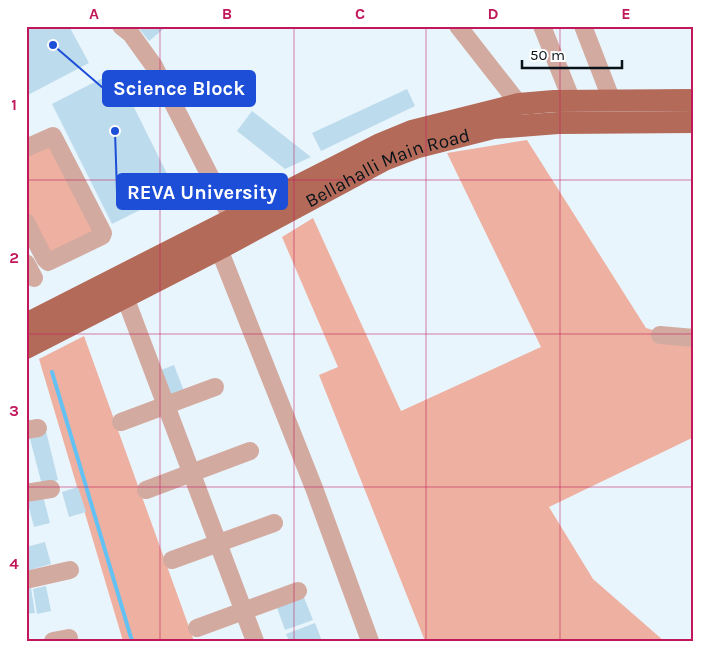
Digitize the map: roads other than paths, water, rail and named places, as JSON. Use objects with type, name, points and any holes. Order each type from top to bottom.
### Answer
[{"type":"main road","name":"Bellahalli Main Road","points":[[26,348],[219,249],[236,229],[378,145],[412,131],[519,104],[572,101],[694,100]]},
{"type":"main road","name":"Bellahalli Main Road","points":[[26,324],[384,160],[418,147],[493,128],[558,123],[694,122]]},
{"type":"street","points":[[121,26],[131,34],[154,66],[236,229]]},
{"type":"street","points":[[458,26],[519,104]]},
{"type":"street","points":[[542,26],[572,101]]},
{"type":"street","points":[[583,26],[612,101]]},
{"type":"street","points":[[26,148],[53,136],[104,233],[102,236],[48,262],[26,222]]},
{"type":"street","points":[[219,249],[314,488],[370,641]]},
{"type":"street","points":[[125,297],[255,641]]},
{"type":"street","points":[[660,334],[694,338]]},
{"type":"street","points":[[121,422],[215,387]]},
{"type":"street","points":[[146,490],[250,451]]},
{"type":"street","points":[[26,493],[51,489]]},
{"type":"street","points":[[172,560],[274,523]]},
{"type":"street","points":[[26,580],[70,570]]},
{"type":"street","points":[[197,628],[298,591]]},
{"type":"waterway","points":[[52,372],[132,641]]},
{"type":"place","name":"Science Block","points":[[53,45]]},
{"type":"place","name":"REVA University","points":[[115,131]]}]
